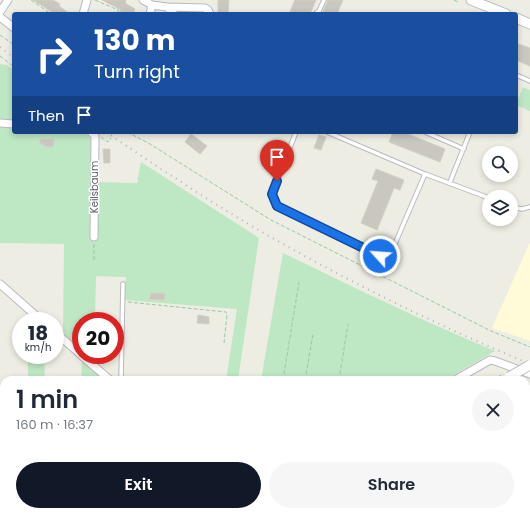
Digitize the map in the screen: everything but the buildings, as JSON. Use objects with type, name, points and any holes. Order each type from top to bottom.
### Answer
[{"type":"main road","points":[[471,0],[501,12]]},
{"type":"main road","points":[[518,19],[530,24]]},
{"type":"main road","points":[[507,376],[530,365]]},
{"type":"street","points":[[0,12],[8,0]]},
{"type":"street","points":[[84,12],[87,0]]},
{"type":"street","points":[[143,0],[152,5],[205,8],[209,12]]},
{"type":"street","points":[[150,12],[152,5]]},
{"type":"street","points":[[167,7],[172,12]]},
{"type":"street","points":[[0,17],[12,26]]},
{"type":"street","points":[[0,124],[12,124]]},
{"type":"street","name":"Keilsbaum","points":[[94,134],[94,237]]},
{"type":"street","points":[[0,284],[32,312]]},
{"type":"street","points":[[64,340],[72,347]]},
{"type":"street","points":[[462,376],[490,360],[495,360],[530,374]]},
{"type":"street","points":[[91,364],[105,376]]},
{"type":"lane","points":[[318,12],[324,0]]},
{"type":"lane","points":[[518,76],[530,81]]},
{"type":"lane","points":[[295,134],[272,194],[277,206],[380,256],[391,253],[425,174]]},
{"type":"lane","points":[[332,134],[425,174],[482,195]]},
{"type":"lane","points":[[430,134],[464,148]]},
{"type":"lane","points":[[450,182],[469,134]]},
{"type":"lane","points":[[518,208],[530,207]]},
{"type":"lane","points":[[121,376],[123,284]]},
{"type":"path","points":[[31,0],[49,12]]},
{"type":"path","points":[[95,0],[118,10],[119,12]]},
{"type":"path","points":[[454,0],[458,2]]},
{"type":"path","points":[[0,35],[12,44]]},
{"type":"path","points":[[0,56],[12,65]]},
{"type":"path","points":[[94,134],[108,142],[111,138]]},
{"type":"path","points":[[131,134],[150,144],[271,220],[477,324],[530,347]]},
{"type":"path","points":[[94,237],[94,260]]},
{"type":"path","points":[[284,376],[299,282]]},
{"type":"path","points":[[122,302],[226,312],[224,343]]},
{"type":"path","points":[[340,376],[348,324]]},
{"type":"path","points":[[306,376],[313,334]]},
{"type":"shaded area","points":[[530,242],[530,341],[492,328]]},
{"type":"green space","points":[[0,64],[7,65],[12,69],[12,134],[87,134],[92,141],[92,182],[137,183],[141,162],[259,238],[239,376],[227,376],[237,309],[124,300],[126,277],[96,276],[95,312],[72,312],[72,342],[64,335],[64,244],[0,243]]},
{"type":"green space","points":[[523,87],[530,90],[530,111],[518,106],[518,100]]},
{"type":"green space","points":[[283,253],[415,316],[495,351],[452,376],[262,376]]},
{"type":"green space","points":[[28,364],[44,364],[45,376],[28,376]]},
{"type":"green space","points":[[82,364],[85,364],[99,376],[81,376]]},
{"type":"railway","points":[[0,47],[12,56]]},
{"type":"railway","points":[[109,134],[207,199],[301,254],[398,304],[463,335],[530,364]]},
{"type":"route","points":[[277,181],[272,194],[277,206],[380,256]]}]
